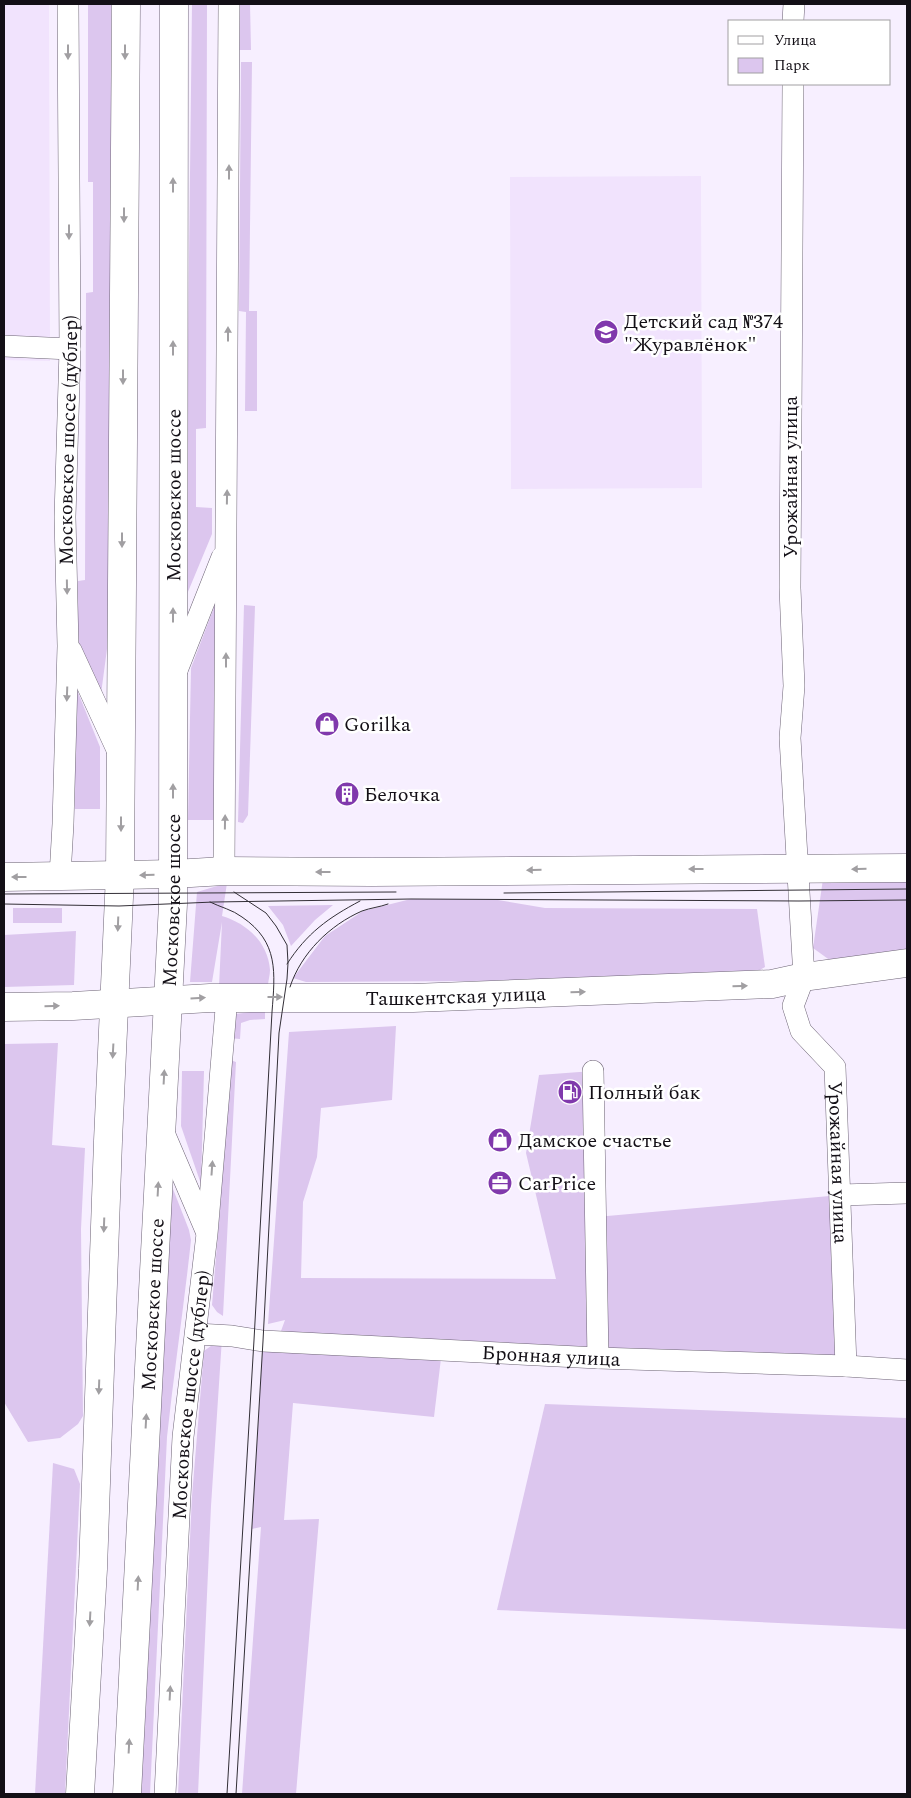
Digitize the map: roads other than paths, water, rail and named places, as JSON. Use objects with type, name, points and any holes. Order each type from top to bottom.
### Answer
[{"type":"main road","points":[[80,1794],[94,1568],[108,1141],[116,1002],[120,875],[126,4]]},
{"type":"main road","name":"Московское шоссе","points":[[127,1794],[174,874],[174,4]]},
{"type":"main road","points":[[4,877],[174,874],[224,871],[372,872],[907,868]]},
{"type":"main road","name":"Ташкентская улица","points":[[4,1007],[73,1006],[116,1002],[227,998],[413,998],[752,985],[772,984],[804,976],[907,963]]},
{"type":"street","name":"Московское шоссе (дублер)","points":[[60,876],[64,824],[68,646],[65,517],[70,349],[68,4]]},
{"type":"street","points":[[224,871],[229,4]]},
{"type":"street","points":[[793,20],[794,4]]},
{"type":"street","name":"Урожайная улица","points":[[793,85],[790,588],[794,686],[790,738],[796,869],[804,976],[793,1006],[801,1031],[835,1067],[846,1366]]},
{"type":"street","points":[[4,346],[70,349]]},
{"type":"street","points":[[173,681],[227,545]]},
{"type":"street","points":[[68,646],[121,758]]},
{"type":"street","name":"Московское шоссе (дублер)","points":[[165,1794],[184,1437],[207,1234],[227,998]]},
{"type":"street","points":[[593,1071],[598,1358]]},
{"type":"street","points":[[161,1126],[207,1234]]},
{"type":"street","points":[[841,1195],[907,1193]]},
{"type":"street","name":"Бронная улица","points":[[197,1334],[232,1336],[263,1341],[598,1358],[846,1366],[907,1370]]},
{"type":"tram line","points":[[504,893],[907,889]]},
{"type":"tram line","points":[[234,892],[266,913],[276,926],[287,945],[288,963],[279,1033],[236,1794]]},
{"type":"tram line","points":[[4,894],[396,892]]},
{"type":"tram line","points":[[4,904],[119,906],[214,902],[411,899],[907,900]]},
{"type":"tram line","points":[[287,964],[302,943],[319,927],[360,901]]},
{"type":"tram line","points":[[210,902],[231,910],[254,927],[263,937],[269,948],[274,971],[227,1794]]},
{"type":"tram line","points":[[290,987],[301,963],[318,941],[328,932],[362,911],[388,904]]},
{"type":"place","name":"Детский сад №374 \"Журавлёнок\"","points":[[606,332]]},
{"type":"place","name":"Gorilka","points":[[327,724]]},
{"type":"place","name":"Белочка","points":[[347,794]]},
{"type":"place","name":"Полный бак","points":[[570,1092]]},
{"type":"place","name":"Дамское счастье","points":[[500,1140]]},
{"type":"place","name":"CarPrice","points":[[500,1183]]}]
